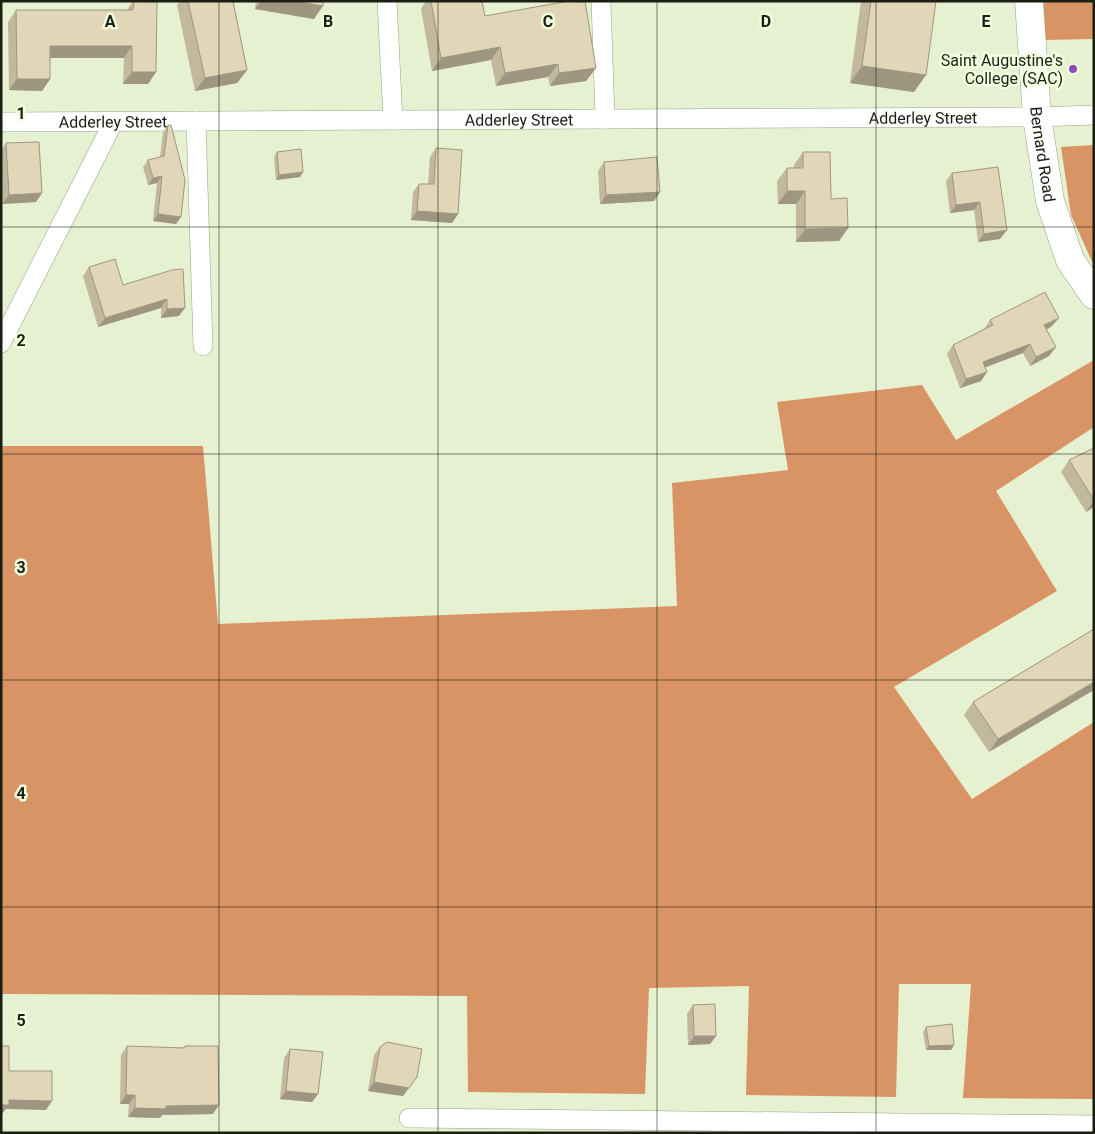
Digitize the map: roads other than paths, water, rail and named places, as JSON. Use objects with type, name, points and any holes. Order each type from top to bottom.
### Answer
[{"type":"main road","name":"Bernard Road","points":[[1029,1],[1037,117],[1050,201],[1070,260],[1094,295]]},
{"type":"street","points":[[387,1],[393,120]]},
{"type":"street","points":[[601,1],[605,119]]},
{"type":"street","name":"Adderley Street","points":[[1,122],[1037,117],[1094,115]]},
{"type":"street","points":[[196,121],[203,346]]},
{"type":"street","points":[[1,343],[114,122]]},
{"type":"street","points":[[409,1118],[1094,1124]]},
{"type":"place","name":"Saint Augustine's College (SAC)","points":[[1073,69]]}]
